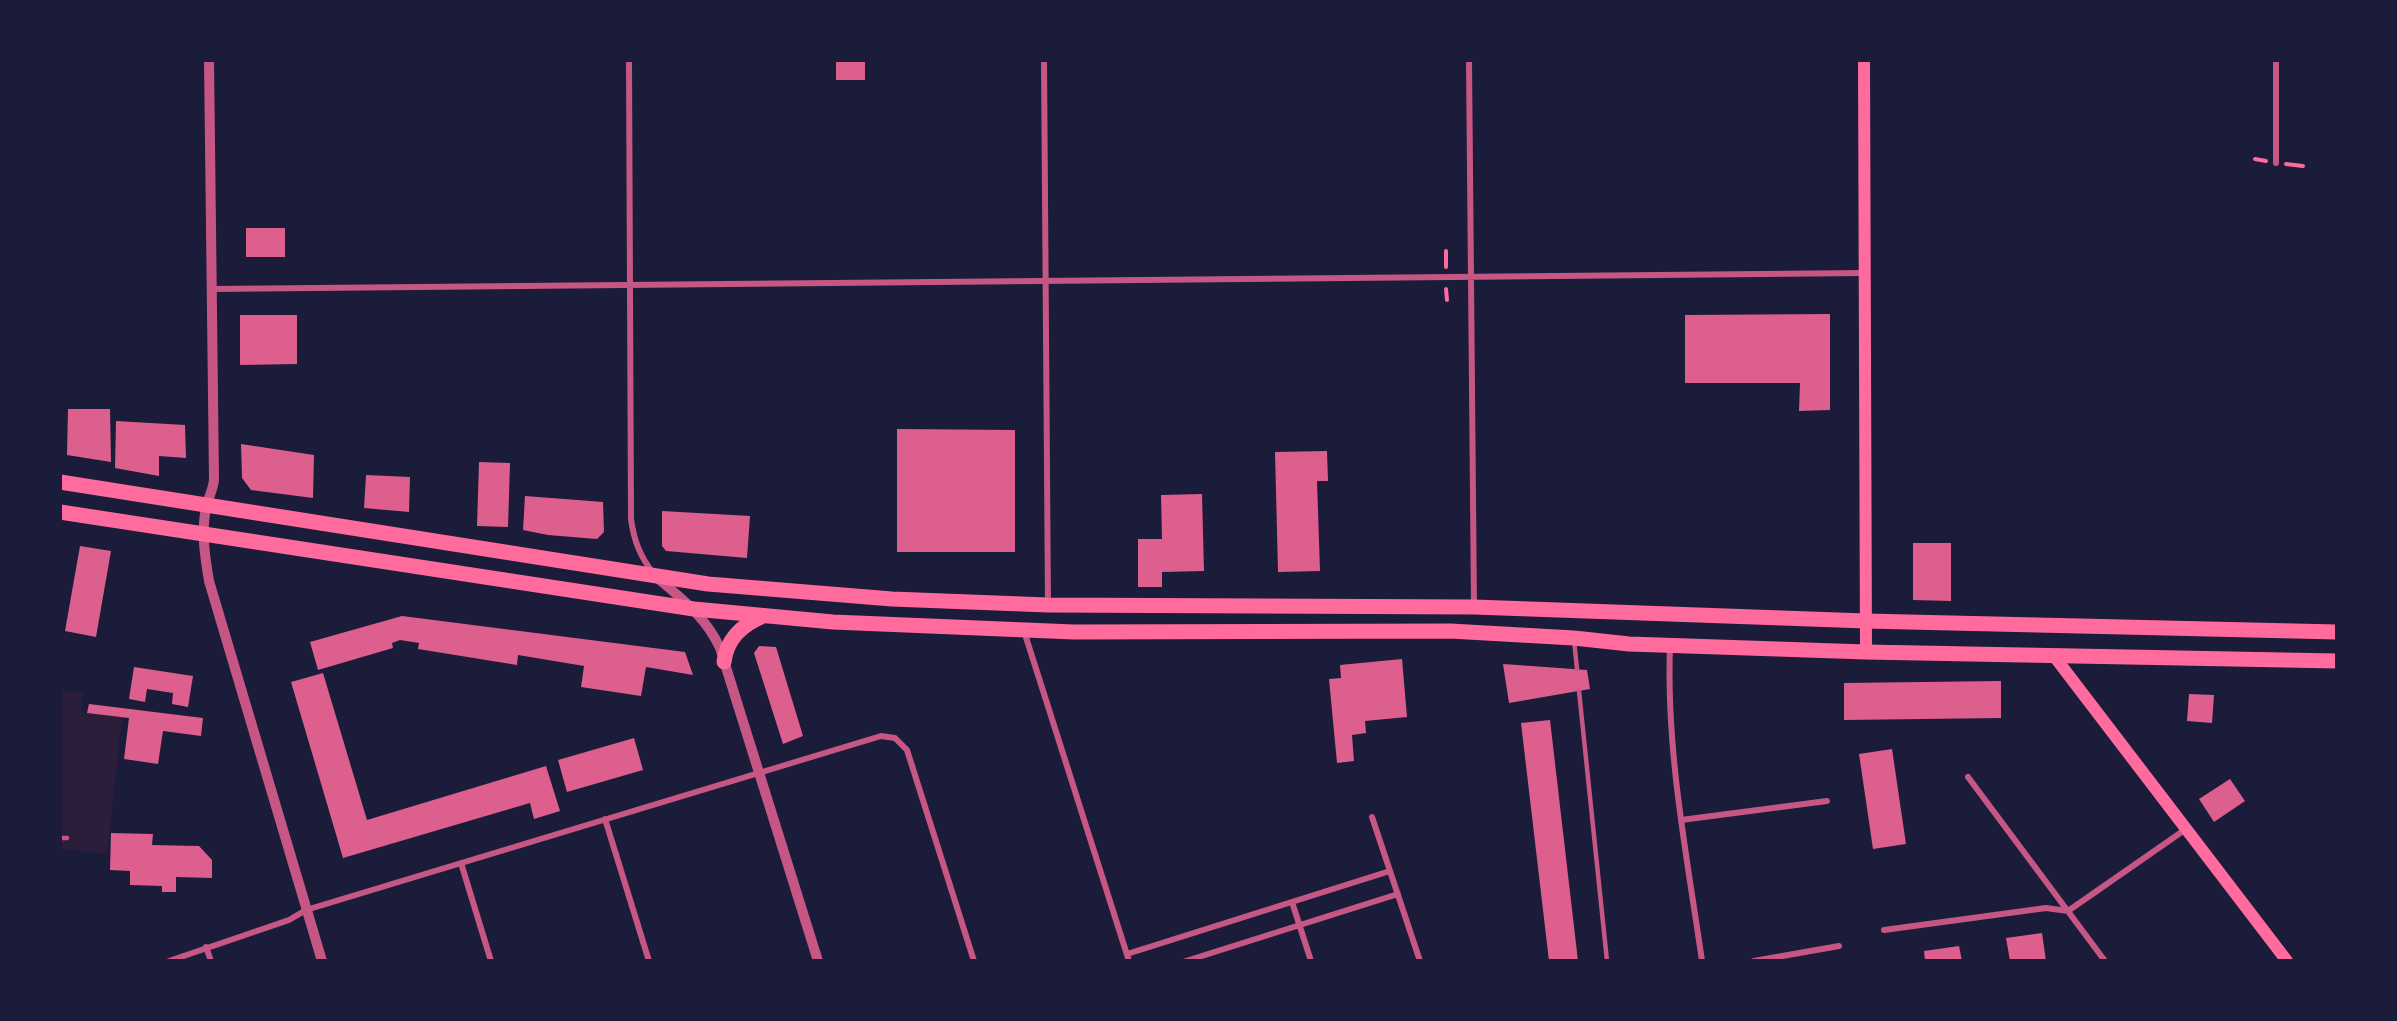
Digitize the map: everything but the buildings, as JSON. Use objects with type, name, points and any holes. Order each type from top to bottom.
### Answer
[{"type":"main road","points":[[1864,60],[1866,652]]},
{"type":"main road","points":[[60,482],[206,507],[708,584],[838,596],[958,603],[1048,605],[1474,607],[1866,621],[2337,632]]},
{"type":"main road","points":[[60,512],[694,609],[902,626],[1024,630],[1397,630],[1574,638],[1629,644],[1866,652],[2337,661]]},
{"type":"main road","points":[[724,662],[725,654],[735,634],[747,624],[764,616]]},
{"type":"main road","points":[[2054,656],[2287,961]]},
{"type":"street","points":[[209,60],[214,480],[206,507],[204,534],[209,581],[322,961]]},
{"type":"street","points":[[629,60],[631,519],[636,547],[642,559],[656,576],[694,609],[712,632],[724,662],[818,961]]},
{"type":"street","points":[[1044,60],[1048,605]]},
{"type":"street","points":[[1469,60],[1474,607]]},
{"type":"street","points":[[2276,60],[2276,162]]},
{"type":"street","points":[[211,289],[1865,273]]},
{"type":"street","points":[[1024,630],[1129,961]]},
{"type":"street","points":[[1670,645],[1670,733],[1701,961]]},
{"type":"street","points":[[169,961],[289,920],[306,910],[881,735],[895,738],[907,750],[910,757],[974,961]]},
{"type":"street","points":[[1968,777],[2105,961]]},
{"type":"street","points":[[1682,820],[1827,801]]},
{"type":"street","points":[[1372,817],[1420,961]]},
{"type":"street","points":[[604,819],[649,961]]},
{"type":"street","points":[[1884,930],[2046,908],[2068,911],[2186,829]]},
{"type":"street","points":[[460,863],[491,961]]},
{"type":"street","points":[[1127,954],[1390,871]]},
{"type":"street","points":[[1186,961],[1398,894]]},
{"type":"street","points":[[1292,902],[1311,961]]},
{"type":"street","points":[[1754,961],[1839,946]]},
{"type":"street","points":[[206,947],[211,961]]},
{"type":"lane","points":[[1574,638],[1577,669]]},
{"type":"lane","points":[[1579,691],[1607,961]]},
{"type":"lane","points":[[60,838],[67,838]]},
{"type":"shaded area","points":[[60,690],[83,693],[81,712],[122,717],[107,854],[60,849]]}]
